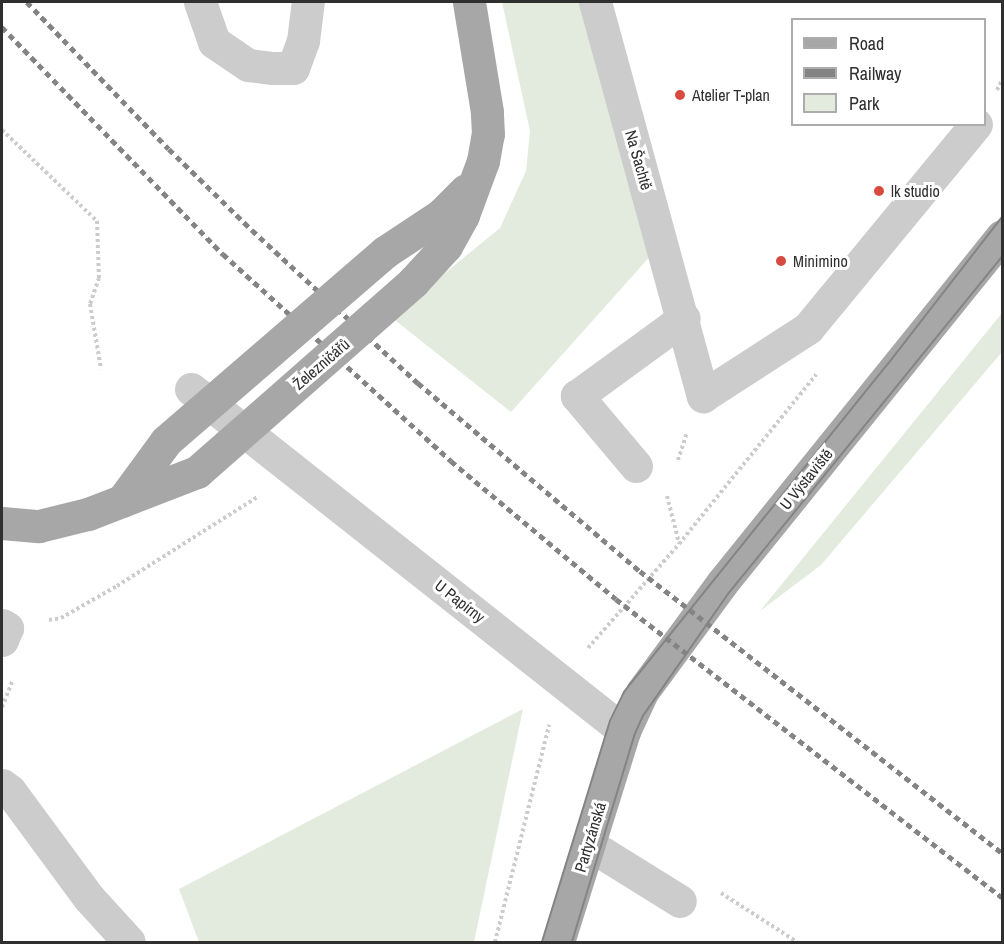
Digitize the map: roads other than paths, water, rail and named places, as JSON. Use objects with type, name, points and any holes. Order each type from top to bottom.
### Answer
[{"type":"main road","name":"Železničářů","points":[[2,523],[39,526],[88,514],[197,472],[413,282],[446,246],[463,215],[476,180],[488,134],[487,112],[469,2]]},
{"type":"main road","points":[[122,501],[166,441],[385,252],[441,215],[476,180]]},
{"type":"main road","name":"U Výstaviště","points":[[624,731],[642,692],[722,583],[1002,236]]},
{"type":"main road","name":"Partyzánská","points":[[558,942],[624,731]]},
{"type":"street","points":[[200,2],[214,42],[248,65],[273,68],[293,68],[303,41],[308,2]]},
{"type":"street","name":"Na Šachtě","points":[[595,2],[684,318],[703,396],[808,328],[975,126]]},
{"type":"street","points":[[636,466],[578,396],[684,318]]},
{"type":"street","name":"U Papírny","points":[[191,389],[624,731]]},
{"type":"street","points":[[2,785],[10,791],[89,898],[129,942]]},
{"type":"street","points":[[588,844],[680,901]]},
{"type":"tram line","points":[[542,942],[610,721],[624,692],[888,364],[1002,217]]},
{"type":"tram line","points":[[572,942],[634,736],[643,716],[728,594],[1002,257]]},
{"type":"railway","points":[[27,2],[169,149],[252,230],[418,383],[640,571],[1002,853]]},
{"type":"railway","points":[[2,27],[223,254],[451,461],[616,599],[1002,897]]},
{"type":"place","name":"Atelier T-plan","points":[[680,95]]},
{"type":"place","name":"lk studio","points":[[879,191]]},
{"type":"place","name":"Minimino","points":[[781,261]]}]
